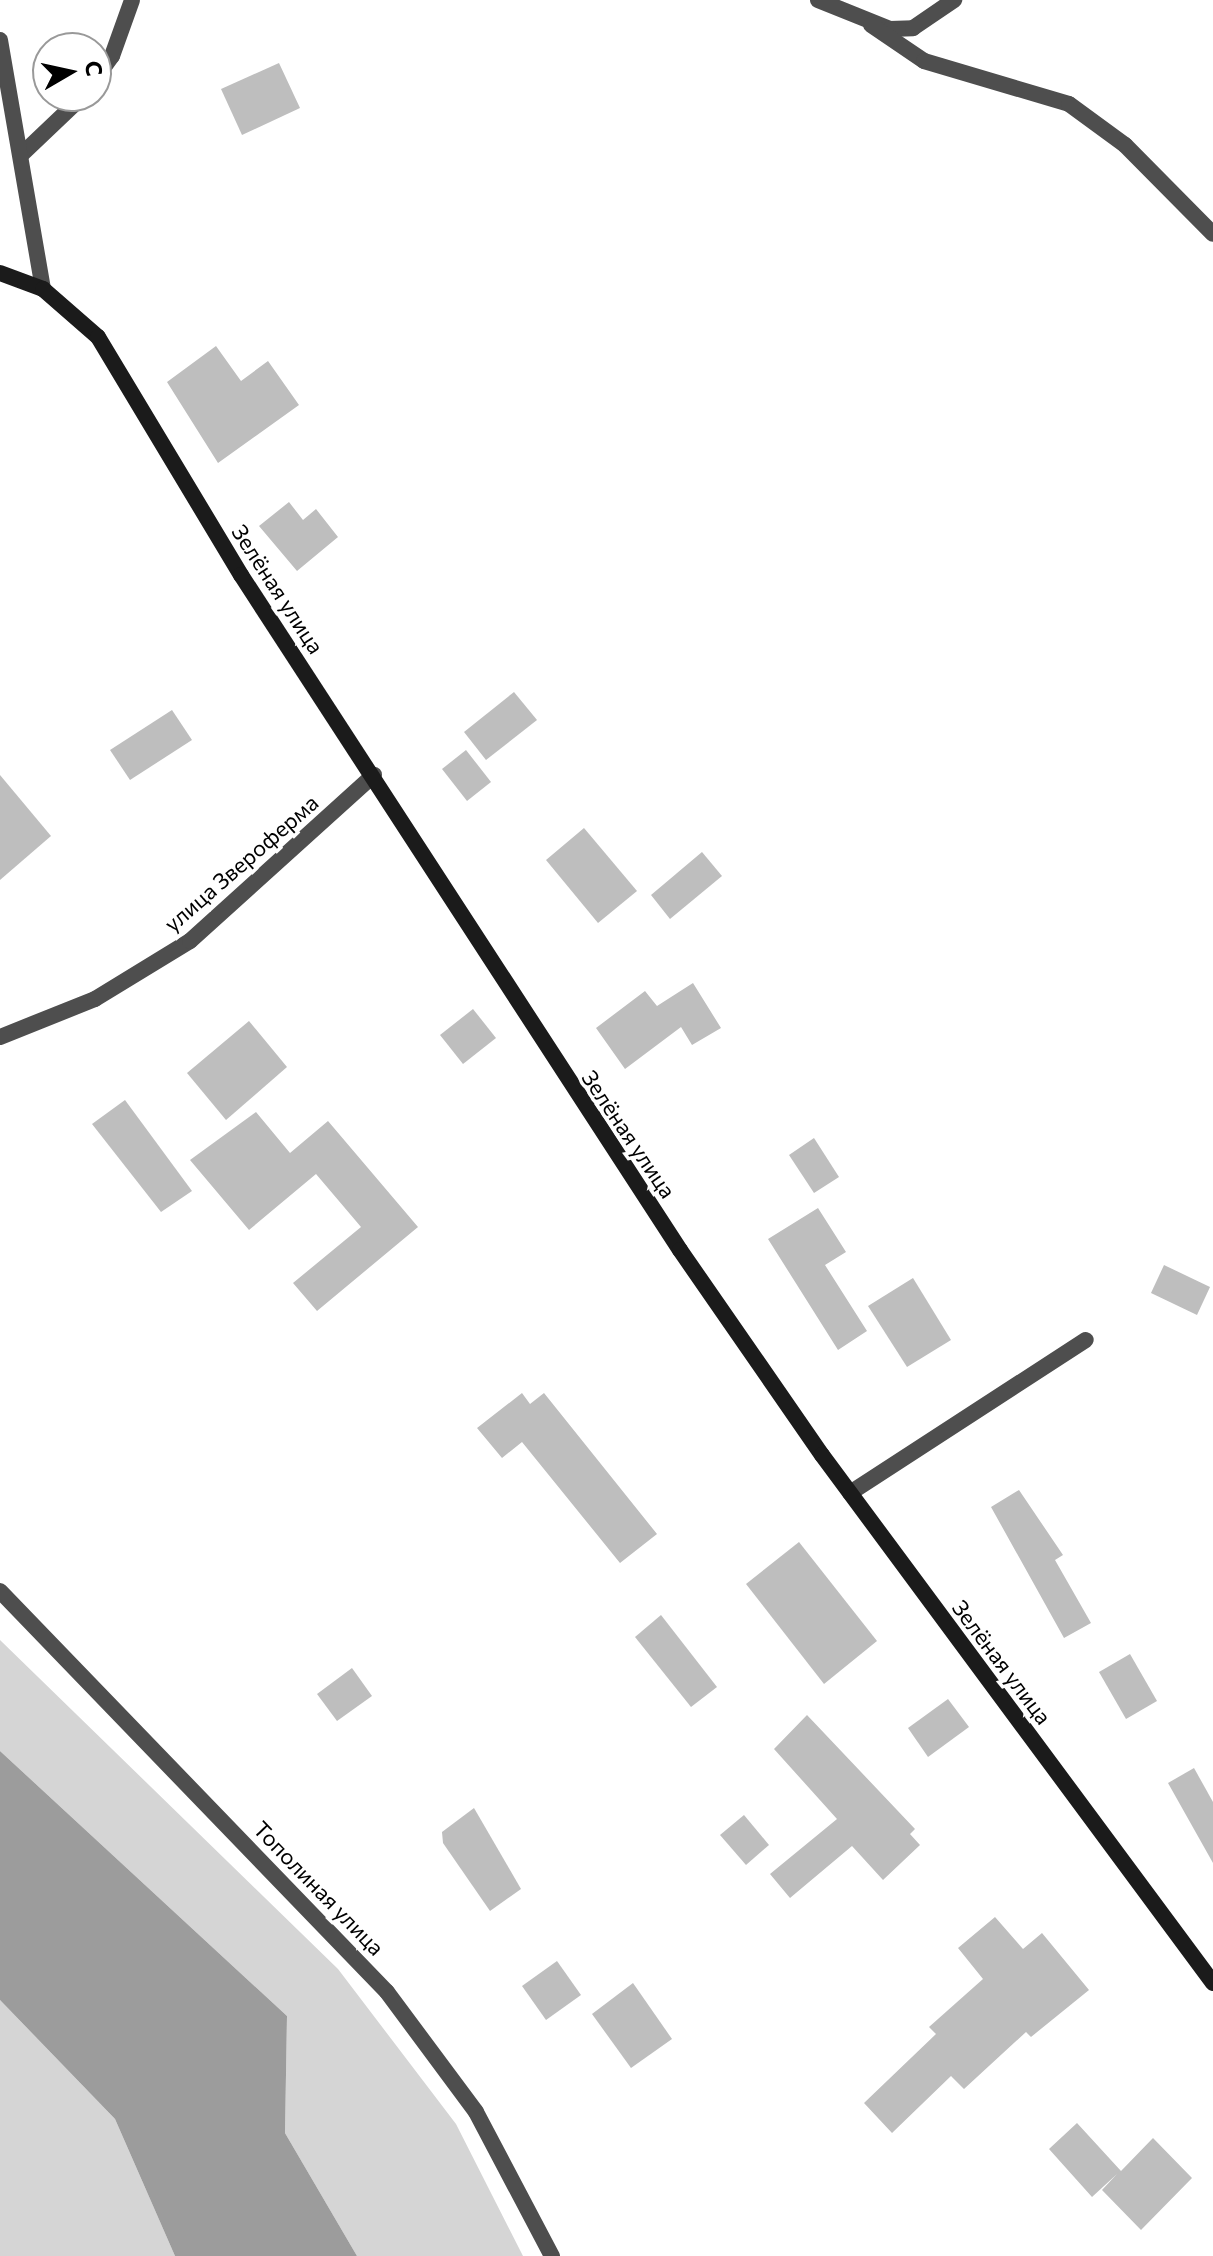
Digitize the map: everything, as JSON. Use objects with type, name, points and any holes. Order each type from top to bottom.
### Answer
[{"type":"street","points":[[112,56],[132,0]]},
{"type":"street","points":[[818,0],[871,25],[924,61],[1069,104],[1125,145],[1213,234]]},
{"type":"street","points":[[871,25],[913,28],[954,0]]},
{"type":"street","points":[[0,40],[43,289],[0,273]]},
{"type":"street","points":[[21,155],[66,112]]},
{"type":"street","name":"Зелёная улица","points":[[43,289],[105,348],[241,575],[374,775],[572,1088],[850,1493],[1213,1983]]},
{"type":"street","name":"улица Звероферма","points":[[0,1037],[95,999],[190,941],[374,775]]},
{"type":"street","points":[[850,1493],[1086,1340]]},
{"type":"street","name":"Тополиная улица","points":[[0,1591],[387,1992],[476,2112],[552,2256]]},
{"type":"shaded area","points":[[0,1640],[338,1969],[456,2124],[523,2256],[357,2256],[285,2133],[287,2016],[0,1751]]},
{"type":"shaded area","points":[[0,1751],[287,2016],[285,2133],[357,2256],[175,2256],[115,2119],[0,2000]]},
{"type":"shaded area","points":[[0,2000],[115,2119],[175,2256],[0,2256]]},
{"type":"building","points":[[279,63],[300,108],[242,135],[221,89]]},
{"type":"building","points":[[216,346],[241,381],[268,361],[299,405],[218,463],[167,382]]},
{"type":"building","points":[[289,502],[303,520],[316,509],[338,537],[297,571],[259,526]]},
{"type":"building","points":[[514,692],[537,720],[486,760],[464,732]]},
{"type":"building","points":[[172,710],[192,740],[130,780],[110,750]]},
{"type":"building","points":[[466,750],[491,782],[467,801],[442,769]]},
{"type":"building","points":[[0,775],[51,836],[0,880]]},
{"type":"building","points":[[584,828],[637,891],[598,923],[546,860]]},
{"type":"building","points":[[702,852],[722,876],[670,919],[651,895]]},
{"type":"building","points":[[693,983],[721,1028],[692,1045],[681,1027],[625,1069],[596,1028],[645,991],[657,1006]]},
{"type":"building","points":[[473,1009],[496,1038],[463,1064],[440,1035]]},
{"type":"building","points":[[249,1021],[287,1067],[226,1120],[187,1073]]},
{"type":"building","points":[[125,1100],[192,1191],[161,1212],[92,1124]]},
{"type":"building","points":[[256,1112],[290,1153],[328,1121],[418,1227],[317,1311],[293,1283],[361,1227],[316,1174],[249,1230],[190,1160]]},
{"type":"building","points":[[814,1138],[839,1177],[814,1193],[789,1155]]},
{"type":"building","points":[[818,1208],[846,1252],[825,1265],[867,1331],[838,1350],[768,1239]]},
{"type":"building","points":[[1164,1265],[1210,1287],[1197,1315],[1151,1293]]},
{"type":"building","points":[[913,1278],[951,1340],[907,1367],[868,1306]]},
{"type":"building","points":[[522,1393],[530,1404],[544,1393],[657,1534],[620,1563],[522,1442],[502,1458],[477,1428]]},
{"type":"building","points":[[1019,1490],[1063,1555],[1055,1560],[1091,1623],[1064,1638],[991,1507]]},
{"type":"building","points":[[799,1542],[877,1641],[824,1684],[746,1584]]},
{"type":"building","points":[[661,1615],[717,1687],[691,1707],[635,1637]]},
{"type":"building","points":[[1130,1654],[1157,1701],[1126,1719],[1099,1672]]},
{"type":"building","points":[[352,1668],[372,1696],[337,1721],[317,1694]]},
{"type":"building","points":[[948,1699],[969,1727],[928,1757],[908,1728]]},
{"type":"building","points":[[807,1715],[915,1829],[910,1834],[920,1845],[883,1880],[852,1846],[790,1898],[770,1874],[837,1819],[774,1749]]},
{"type":"building","points":[[1194,1768],[1213,1802],[1213,1863],[1168,1783]]},
{"type":"building","points":[[474,1808],[521,1889],[490,1911],[443,1843],[442,1832]]},
{"type":"building","points":[[744,1815],[769,1845],[746,1865],[720,1835]]},
{"type":"building","points":[[995,1917],[1023,1949],[1042,1933],[1089,1990],[1031,2037],[1026,2032],[964,2089],[951,2076],[892,2133],[864,2103],[936,2034],[929,2027],[983,1979],[958,1948]]},
{"type":"building","points":[[557,1961],[581,1995],[546,2020],[522,1986]]},
{"type":"building","points":[[633,1983],[672,2039],[631,2068],[592,2014]]},
{"type":"building","points":[[1077,2123],[1121,2171],[1153,2138],[1192,2178],[1141,2230],[1102,2190],[1117,2174],[1092,2197],[1049,2149]]}]
